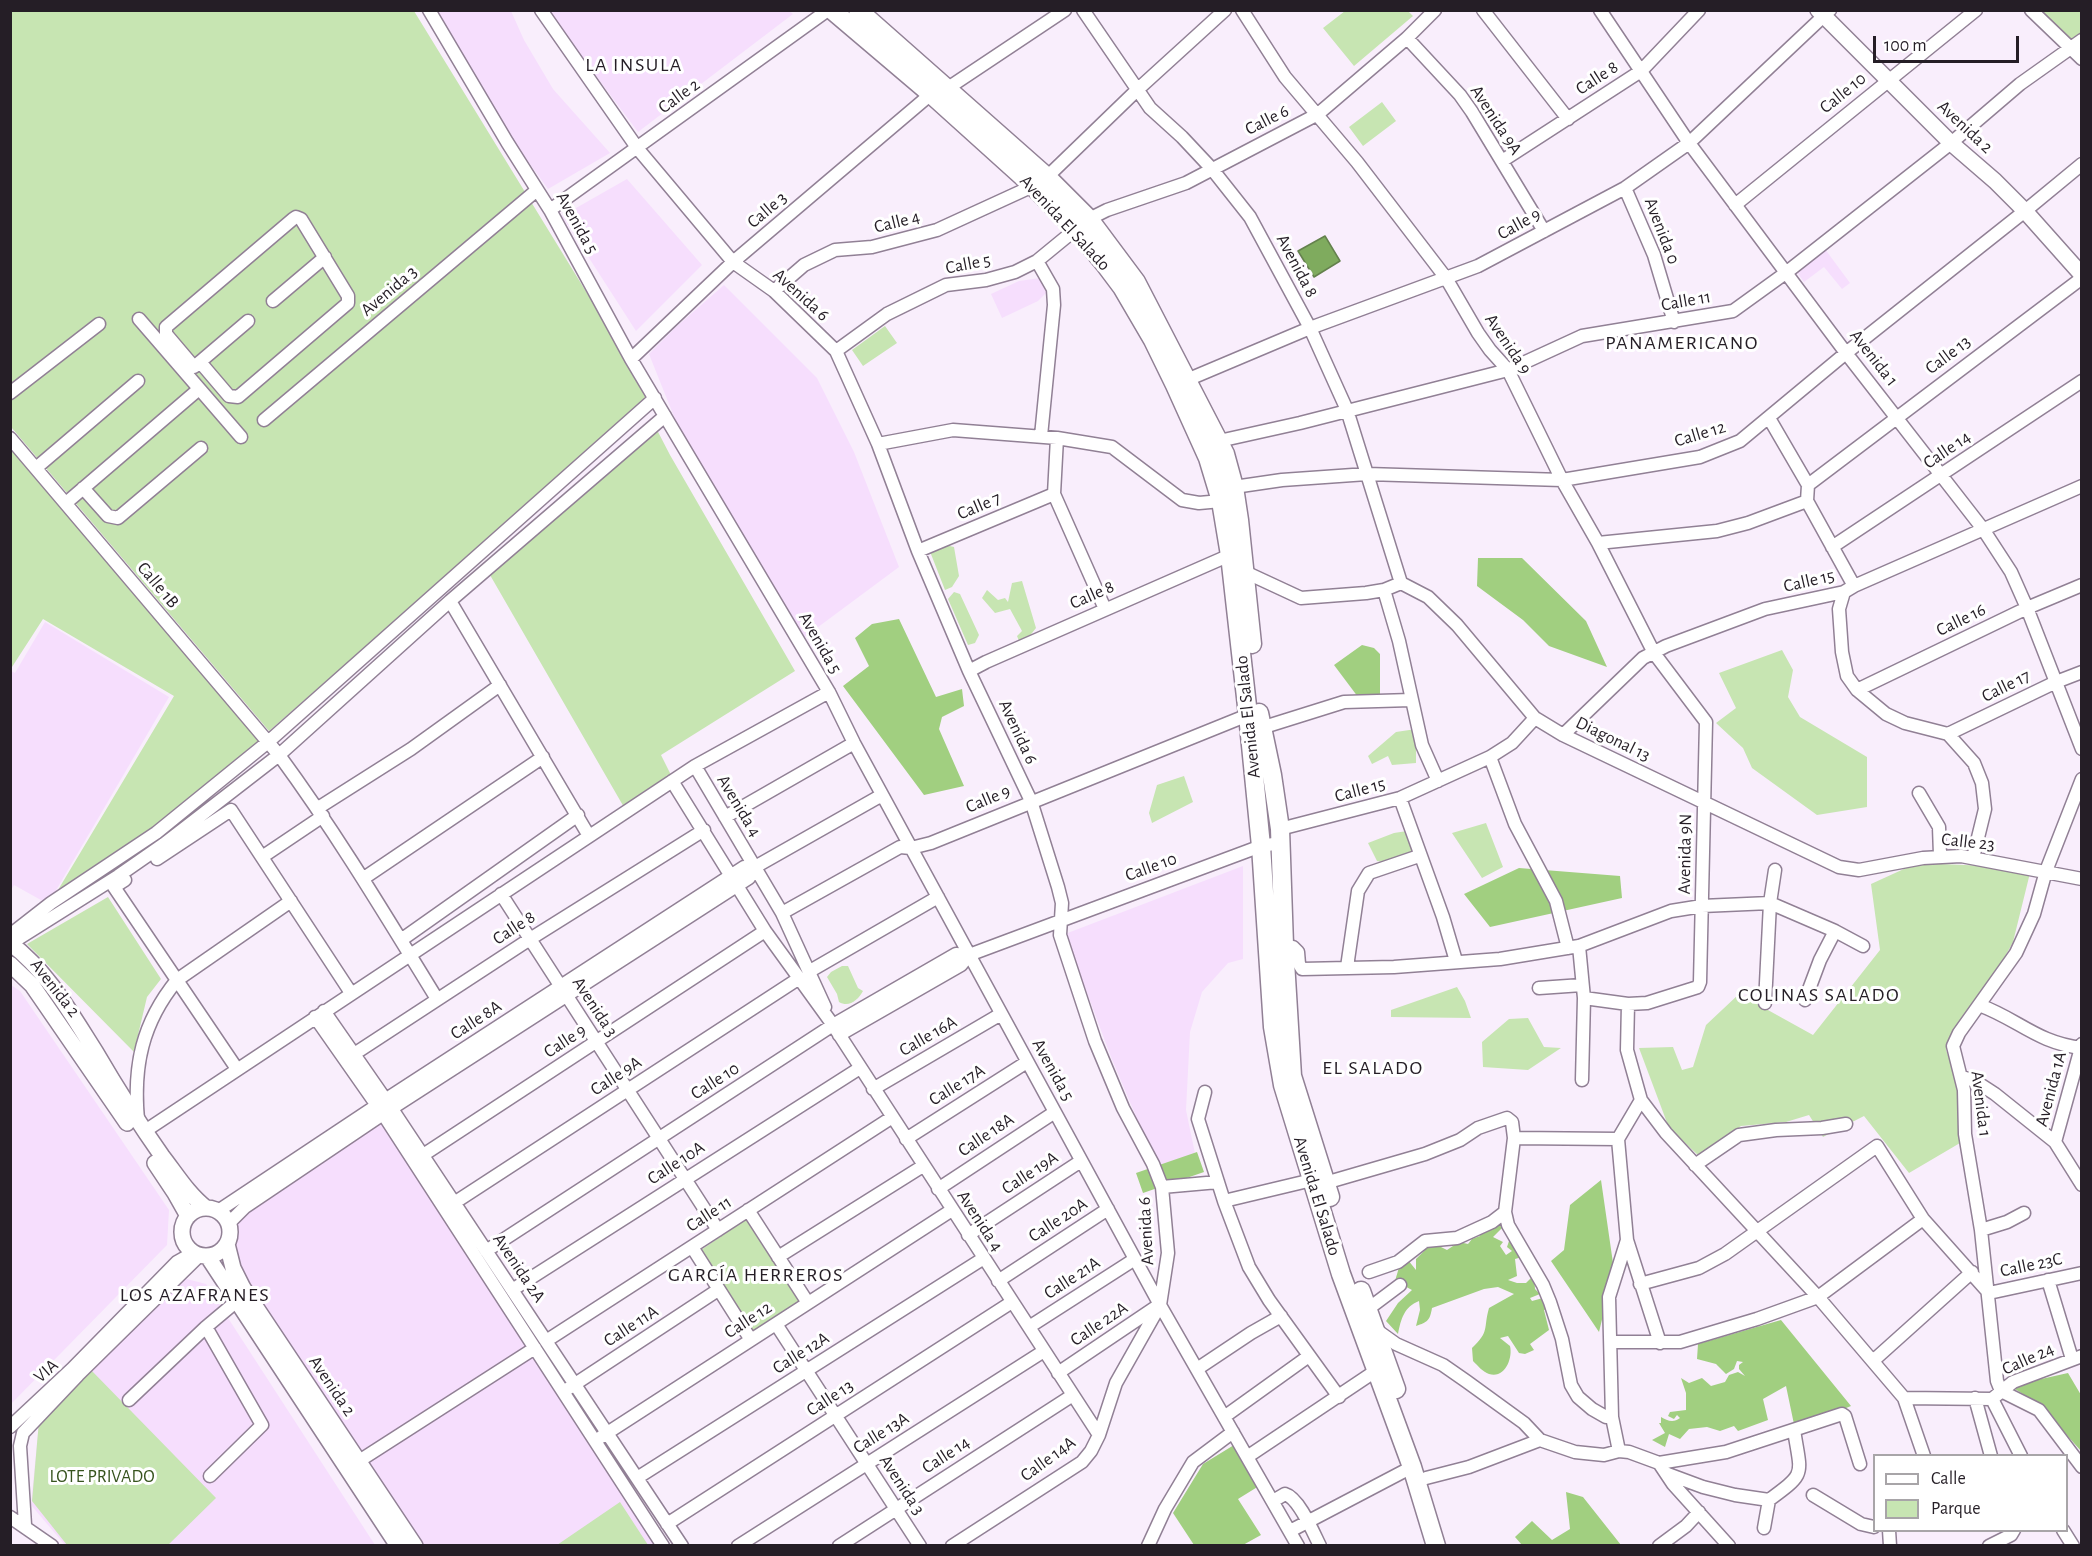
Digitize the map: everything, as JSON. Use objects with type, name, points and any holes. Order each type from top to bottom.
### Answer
[{"type":"main road","name":"Avenida El Salado","points":[[830,10],[939,91]]},
{"type":"main road","name":"Avenida El Salado","points":[[858,10],[939,91],[1083,224],[1225,454],[1234,487],[1245,572],[1273,1026],[1282,1085],[1375,1329],[1419,1472],[1436,1545]]},
{"type":"main road","name":"Avenida El Salado","points":[[1181,383],[1221,501],[1254,722],[1272,775],[1280,836],[1292,1076],[1341,1274],[1446,1545]]},
{"type":"street","name":"Avenida 5","points":[[429,10],[550,210],[631,359],[829,692],[882,795],[1160,1305]]},
{"type":"street","name":"Avenida 6","points":[[542,10],[638,148],[733,262],[774,291],[836,351],[878,444],[918,551],[969,671],[1030,801],[1062,903],[1060,935],[1095,1041],[1123,1108],[1162,1187],[1168,1253],[1160,1305]]},
{"type":"street","name":"Calle 2","points":[[550,210],[830,10]]},
{"type":"street","points":[[939,91],[1065,10]]},
{"type":"street","name":"Avenida 8","points":[[1083,10],[1109,46],[1136,91],[1150,108],[1212,169],[1250,217],[1310,328],[1347,410],[1401,583]]},
{"type":"street","points":[[1040,182],[1226,10]]},
{"type":"street","name":"Avenida 9","points":[[1242,10],[1285,77],[1357,162],[1446,278],[1478,333],[1508,370],[1562,480],[1598,543],[1653,652],[1706,722]]},
{"type":"street","name":"Calle 6","points":[[1083,224],[1107,210],[1186,183],[1318,114],[1407,38],[1435,10]]},
{"type":"street","points":[[1483,10],[1568,119]]},
{"type":"street","name":"Avenida 1","points":[[1600,10],[1689,143],[1983,529],[2012,572],[2082,749]]},
{"type":"street","name":"Calle 8","points":[[1502,161],[1641,71],[1699,10]]},
{"type":"street","name":"Calle 10","points":[[1735,205],[1976,10]]},
{"type":"street","points":[[2031,10],[2077,44],[2082,59]]},
{"type":"street","name":"Avenida 2","points":[[1824,13],[1951,143],[2025,211],[2082,276]]},
{"type":"street","name":"Calle 9","points":[[1181,383],[1310,328],[1446,278],[1498,256],[1625,188],[1689,143],[1824,13]]},
{"type":"street","name":"Avenida 9A","points":[[1407,38],[1460,95],[1544,231]]},
{"type":"street","name":"Calle 11","points":[[1219,441],[1508,370],[1582,336],[1733,312],[1951,143],[2020,84],[2077,44]]},
{"type":"street","name":"Calle 3","points":[[631,359],[733,262],[939,91]]},
{"type":"street","name":"Calle 12","points":[[1234,487],[1282,480],[1367,474],[1562,480],[1700,457],[1740,441],[1846,352],[2082,164]]},
{"type":"street","name":"Calle 4","points":[[774,291],[804,265],[836,249],[872,247],[937,230],[1040,182]]},
{"type":"street","name":"Avenida 0","points":[[1625,188],[1654,255],[1674,322]]},
{"type":"street","name":"Avenida 3","points":[[264,420],[537,190]]},
{"type":"street","points":[[139,319],[194,368],[229,396],[238,397],[348,303],[348,296],[301,219],[297,217],[292,219],[166,327],[166,334],[194,368],[199,389],[241,437]]},
{"type":"street","name":"Calle 5","points":[[836,351],[887,314],[946,285],[995,278],[1015,272],[1037,261],[1083,224]]},
{"type":"street","points":[[273,301],[325,257]]},
{"type":"street","points":[[1037,261],[1053,289],[1054,305],[1041,436]]},
{"type":"street","name":"Calle 13","points":[[1808,485],[2082,276]]},
{"type":"street","points":[[194,368],[248,321]]},
{"type":"street","points":[[10,393],[99,324]]},
{"type":"street","points":[[36,468],[138,381]]},
{"type":"street","name":"Calle 14","points":[[1832,547],[2082,381]]},
{"type":"street","points":[[66,503],[199,389]]},
{"type":"street","points":[[10,935],[51,903],[156,834],[268,742],[655,398]]},
{"type":"street","points":[[11,944],[164,844],[279,755],[450,601],[665,416]]},
{"type":"street","points":[[1769,418],[1808,485],[1807,501],[1832,547],[1849,589],[1839,609],[1842,652],[1847,676],[1857,690],[1886,714],[1905,723],[1948,734],[1974,763],[1982,783],[1985,809],[1973,858]]},
{"type":"street","points":[[878,444],[953,430],[1041,436],[1112,447],[1182,500],[1198,503],[1221,501]]},
{"type":"street","name":"Calle 1B","points":[[10,438],[279,755],[321,812],[364,878],[437,999]]},
{"type":"street","points":[[1057,438],[1054,494],[1105,609]]},
{"type":"street","points":[[83,488],[108,516],[118,518],[201,448]]},
{"type":"street","name":"Calle 15","points":[[1563,735],[1643,658],[1653,652],[1765,609],[1849,589],[2082,486]]},
{"type":"street","name":"Calle 7","points":[[918,551],[1054,494]]},
{"type":"street","points":[[1598,543],[1717,531],[1748,523],[1807,501]]},
{"type":"street","name":"Calle 8","points":[[969,671],[1230,555]]},
{"type":"street","points":[[1245,572],[1301,598],[1384,590],[1401,583]]},
{"type":"street","name":"Diagonal 13","points":[[1401,583],[1428,597],[1456,625],[1535,718],[1563,735],[1839,867],[1850,870]]},
{"type":"street","name":"Calle 16","points":[[1857,690],[2027,608],[2082,585]]},
{"type":"street","points":[[1384,590],[1399,641],[1422,745],[1438,781]]},
{"type":"street","points":[[450,601],[589,836]]},
{"type":"street","name":"Calle 17","points":[[1948,734],[2056,682],[2082,672]]},
{"type":"street","points":[[262,856],[500,685]]},
{"type":"street","points":[[291,901],[177,980],[152,1016],[137,1065],[136,1097],[141,1127],[237,1069],[695,766],[829,692]]},
{"type":"street","name":"Calle 9","points":[[782,913],[900,848],[931,843],[1030,801],[1254,722],[1344,702],[1411,700]]},
{"type":"street","name":"Calle 15","points":[[1280,836],[1400,798],[1490,757],[1512,744],[1535,718]]},
{"type":"street","name":"Avenida 9N","points":[[1628,1004],[1647,1003],[1698,987],[1706,722]]},
{"type":"street","points":[[725,817],[854,743]]},
{"type":"street","points":[[364,878],[543,757]]},
{"type":"street","points":[[1490,757],[1515,824],[1556,901],[1573,947],[1583,992],[1582,1080]]},
{"type":"street","name":"Avenida 4","points":[[695,766],[782,913],[836,1030]]},
{"type":"street","name":"Avenida 1","points":[[2021,1454],[1996,1395],[1997,1381],[1989,1293],[1965,1134],[1964,1090],[1953,1046],[1959,1033],[2016,953],[2034,914],[2046,871],[2082,779]]},
{"type":"street","name":"Avenida 4","points":[[672,781],[765,931],[836,1030],[1099,1435]]},
{"type":"street","points":[[1919,793],[1939,827],[1940,855]]},
{"type":"street","name":"Calle 8A","points":[[212,1210],[384,1107],[734,881],[749,878],[755,867],[882,795]]},
{"type":"street","points":[[1400,798],[1419,856],[1443,917],[1456,962]]},
{"type":"street","points":[[237,1069],[114,887],[231,810],[351,993]]},
{"type":"street","points":[[401,940],[578,815]]},
{"type":"street","name":"Calle 8","points":[[349,1057],[530,939],[704,830]]},
{"type":"street","name":"Calle 10","points":[[486,1251],[659,1139],[956,954],[969,955],[1261,846],[1280,836]]},
{"type":"street","name":"Calle 23","points":[[1850,870],[1940,855],[1973,858],[2082,879]]},
{"type":"street","points":[[1347,967],[1358,891],[1364,880],[1369,873],[1419,856]]},
{"type":"street","points":[[1765,1003],[1770,903],[1775,870]]},
{"type":"street","name":"Avenida 3","points":[[501,894],[718,1230]]},
{"type":"street","points":[[810,971],[938,897]]},
{"type":"street","points":[[1284,945],[1293,947],[1298,952],[1302,969],[1394,967],[1500,959],[1573,947],[1671,911],[1702,906],[1770,903],[1863,946]]},
{"type":"street","name":"Calle 9","points":[[418,1159],[765,931]]},
{"type":"street","points":[[1804,1000],[1834,931]]},
{"type":"street","name":"Avenida 2","points":[[11,944],[42,971],[63,1000],[141,1127],[195,1200],[212,1210]]},
{"type":"street","name":"Avenida 2","points":[[10,964],[32,985],[45,1003],[175,1192],[188,1216]]},
{"type":"street","name":"Calle 9A","points":[[454,1203],[798,979]]},
{"type":"street","points":[[1539,988],[1583,992],[1628,1004],[1627,1050],[1641,1100],[1666,1133],[1874,1360],[1904,1398],[1924,1454]]},
{"type":"street","points":[[1979,1005],[1996,1011],[2046,1041],[2081,1047]]},
{"type":"street","name":"Avenida 2A","points":[[320,1014],[418,1159],[535,1348],[663,1545]]},
{"type":"street","name":"Calle 16A","points":[[873,1089],[1001,1014]]},
{"type":"street","name":"Avenida 1A","points":[[2055,1142],[2081,1047]]},
{"type":"street","name":"Calle 17A","points":[[906,1139],[1028,1062]]},
{"type":"street","name":"Calle 10A","points":[[512,1290],[860,1068]]},
{"type":"street","name":"Avenida 1A","points":[[1962,1077],[1975,1081],[1995,1094],[2055,1142],[2082,1185]]},
{"type":"street","points":[[1205,1092],[1198,1119],[1224,1201],[1249,1267],[1339,1397]]},
{"type":"street","points":[[1641,1100],[1618,1140],[1627,1240],[1660,1343]]},
{"type":"street","name":"Calle 8A","points":[[228,1224],[245,1207],[384,1107]]},
{"type":"street","name":"Calle 18A","points":[[938,1189],[1055,1112]]},
{"type":"street","name":"Calle 11","points":[[546,1341],[891,1118]]},
{"type":"street","points":[[1224,1201],[1318,1181],[1425,1154],[1460,1140],[1478,1128],[1507,1118],[1512,1122],[1514,1138],[1505,1212],[1508,1225],[1543,1285],[1550,1302],[1562,1339],[1571,1385],[1578,1397],[1592,1409],[1606,1417],[1612,1417]]},
{"type":"street","points":[[1695,1165],[1739,1135],[1846,1124]]},
{"type":"street","points":[[1514,1138],[1618,1140]]},
{"type":"street","points":[[1640,1284],[1699,1268],[1725,1254],[1877,1146],[1923,1219],[1989,1293]]},
{"type":"street","name":"Avenida 2A","points":[[418,1159],[454,1203],[682,1545]]},
{"type":"street","name":"Calle 19A","points":[[968,1235],[1081,1161]]},
{"type":"street","points":[[778,1257],[923,1166]]},
{"type":"street","points":[[1162,1187],[1218,1182]]},
{"type":"street","points":[[25,1525],[21,1439],[23,1432],[177,1262],[222,1251],[230,1238],[228,1224],[212,1210],[199,1209],[188,1216],[183,1223],[183,1240],[200,1255]]},
{"type":"street","name":"Calle 20A","points":[[998,1281],[1107,1209]]},
{"type":"street","points":[[748,1210],[808,1303]]},
{"type":"street","name":"Calle 12","points":[[595,1441],[951,1210]]},
{"type":"street","points":[[1369,1272],[1398,1262],[1425,1241],[1457,1238],[1492,1222],[1505,1212]]},
{"type":"street","points":[[1981,1230],[2007,1222],[2024,1213]]},
{"type":"street","points":[[1611,1342],[1680,1342],[1757,1319],[1818,1297],[1923,1219]]},
{"type":"street","points":[[1619,1451],[1612,1417],[1609,1297],[1627,1240]]},
{"type":"street","name":"Avenida 2","points":[[227,1244],[233,1269],[243,1288],[415,1545]]},
{"type":"street","points":[[692,1247],[751,1340]]},
{"type":"street","name":"Avenida 2","points":[[200,1255],[237,1301],[398,1545]]},
{"type":"street","name":"Calle 12A","points":[[637,1478],[984,1258]]},
{"type":"street","name":"Calle 21A","points":[[1029,1327],[1135,1259]]},
{"type":"street","points":[[1874,1360],[1972,1272]]},
{"type":"street","name":"Calle 23C","points":[[1989,1293],[2082,1273]]},
{"type":"street","points":[[2048,1280],[2077,1358]]},
{"type":"street","points":[[1368,1309],[1400,1285]]},
{"type":"street","name":"Calle 11A","points":[[563,1392],[718,1290]]},
{"type":"street","points":[[129,1400],[237,1301]]},
{"type":"street","name":"Calle 13","points":[[667,1524],[1012,1302]]},
{"type":"street","points":[[1160,1305],[1298,1545]]},
{"type":"street","name":"Calle 22A","points":[[1058,1373],[1160,1305]]},
{"type":"street","name":"Calle 14A","points":[[952,1545],[1082,1462],[1099,1435],[1116,1383],[1160,1305]]},
{"type":"street","points":[[1197,1369],[1281,1316]]},
{"type":"street","name":"Avenida 3","points":[[776,1324],[920,1545]]},
{"type":"street","points":[[206,1327],[262,1425],[210,1476]]},
{"type":"street","points":[[1375,1329],[1396,1344],[1443,1365],[1516,1417],[1540,1440],[1575,1452],[1604,1455],[1619,1451],[1629,1452],[1659,1463],[1726,1452],[1842,1414],[1845,1416],[1860,1464]]},
{"type":"street","points":[[359,1461],[535,1348]]},
{"type":"street","name":"Calle 13A","points":[[738,1545],[1044,1351]]},
{"type":"street","points":[[1224,1417],[1309,1356]]},
{"type":"street","name":"Calle 24","points":[[1996,1395],[2013,1382],[2077,1358]]},
{"type":"street","points":[[1247,1457],[1377,1370]]},
{"type":"street","name":"VIA","points":[[10,1427],[75,1372]]},
{"type":"street","name":"Calle 14","points":[[839,1545],[1072,1395]]},
{"type":"street","points":[[1904,1398],[1976,1398],[1996,1395],[2039,1410],[2082,1467]]},
{"type":"street","points":[[1976,1398],[1991,1454]]},
{"type":"street","points":[[1764,1528],[1769,1500],[1795,1481],[1799,1475],[1794,1430]]},
{"type":"street","points":[[1148,1545],[1165,1509],[1193,1462],[1233,1432]]},
{"type":"street","points":[[1290,1531],[1419,1472],[1469,1467],[1540,1440]]},
{"type":"street","points":[[1659,1463],[1673,1484],[1729,1545]]},
{"type":"street","points":[[1668,1474],[1703,1487],[1769,1500]]},
{"type":"street","points":[[1273,1501],[1288,1494],[1308,1521],[1320,1545]]},
{"type":"street","points":[[1813,1495],[1861,1524],[1873,1527]]},
{"type":"street","points":[[1659,1545],[1686,1526],[1699,1512]]},
{"type":"street","points":[[10,1516],[52,1545]]},
{"type":"street","points":[[1989,1545],[2013,1532]]},
{"type":"street","points":[[2064,1532],[2073,1545]]},
{"type":"shaded area","points":[[788,10],[793,14],[638,132],[557,24],[550,11]]},
{"type":"shaded area","points":[[436,11],[511,11],[524,40],[553,89],[610,153],[548,189],[482,98]]},
{"type":"shaded area","points":[[627,179],[702,265],[636,331],[562,216]]},
{"type":"shaded area","points":[[1325,236],[1340,261],[1314,277],[1298,251]]},
{"type":"shaded area","points":[[1825,249],[1850,283],[1842,289],[1824,267],[1804,282],[1796,271]]},
{"type":"shaded area","points":[[1040,278],[1046,293],[1038,301],[1002,318],[991,294],[1019,281]]},
{"type":"shaded area","points":[[724,285],[817,378],[854,452],[899,567],[802,639],[687,449],[649,354]]},
{"type":"shaded area","points":[[1478,558],[1522,558],[1586,621],[1607,667],[1549,646],[1523,620],[1477,586]]},
{"type":"shaded area","points":[[899,619],[936,697],[962,689],[964,706],[942,717],[939,729],[964,786],[924,795],[843,686],[869,666],[855,638],[872,624]]},
{"type":"shaded area","points":[[45,622],[169,697],[48,904],[14,885],[11,890],[11,671],[15,673]]},
{"type":"shaded area","points":[[1362,645],[1374,648],[1380,654],[1380,697],[1358,697],[1334,665]]},
{"type":"shaded area","points":[[1243,866],[1243,959],[1228,963],[1202,992],[1190,1032],[1186,1110],[1199,1173],[1164,1183],[1111,1057],[1065,934]]},
{"type":"shaded area","points":[[1519,868],[1620,876],[1622,898],[1490,927],[1464,894]]},
{"type":"shaded area","points":[[11,985],[20,991],[169,1210],[167,1245],[11,1404]]},
{"type":"shaded area","points":[[383,1119],[658,1545],[416,1545],[238,1270],[229,1239],[235,1224],[248,1209]]},
{"type":"shaded area","points":[[1197,1152],[1204,1172],[1143,1193],[1136,1173]]},
{"type":"shaded area","points":[[1601,1180],[1614,1270],[1599,1332],[1551,1261],[1564,1250],[1570,1205]]},
{"type":"shaded area","points":[[1482,1226],[1503,1227],[1493,1237],[1503,1242],[1500,1246],[1506,1255],[1512,1251],[1507,1247],[1511,1235],[1522,1257],[1515,1259],[1517,1276],[1508,1280],[1526,1283],[1534,1275],[1535,1289],[1540,1294],[1530,1298],[1532,1301],[1543,1298],[1549,1308],[1544,1310],[1549,1330],[1530,1344],[1534,1350],[1525,1354],[1519,1353],[1508,1336],[1500,1338],[1510,1346],[1511,1351],[1507,1366],[1495,1375],[1485,1372],[1473,1361],[1472,1348],[1484,1333],[1489,1308],[1514,1294],[1498,1287],[1484,1289],[1432,1308],[1428,1320],[1416,1326],[1420,1310],[1419,1301],[1404,1314],[1398,1334],[1386,1321],[1398,1303],[1412,1290],[1395,1281],[1400,1264],[1408,1260],[1416,1270],[1416,1259],[1429,1246],[1435,1244],[1447,1250],[1459,1242],[1468,1244],[1472,1239],[1480,1236]]},
{"type":"shaded area","points":[[183,1278],[206,1284],[375,1545],[65,1545],[31,1505],[39,1421]]},
{"type":"shaded area","points":[[1781,1320],[1851,1406],[1795,1429],[1786,1386],[1763,1399],[1768,1420],[1738,1431],[1734,1426],[1720,1431],[1707,1427],[1689,1429],[1680,1439],[1669,1434],[1665,1447],[1652,1440],[1665,1433],[1659,1423],[1661,1423],[1661,1417],[1675,1421],[1680,1418],[1677,1415],[1674,1419],[1668,1416],[1670,1412],[1686,1410],[1686,1393],[1681,1378],[1689,1383],[1702,1378],[1711,1386],[1725,1382],[1729,1375],[1738,1372],[1745,1376],[1739,1369],[1739,1365],[1743,1362],[1737,1361],[1734,1369],[1726,1374],[1716,1364],[1697,1359],[1698,1344]]},
{"type":"shaded area","points":[[2068,1373],[2081,1395],[2081,1451],[2039,1404],[2010,1386]]},
{"type":"shaded area","points":[[1234,1445],[1259,1486],[1238,1499],[1261,1535],[1243,1545],[1194,1545],[1173,1513],[1203,1464]]},
{"type":"shaded area","points":[[1566,1492],[1583,1497],[1621,1545],[1522,1545],[1515,1537],[1532,1521],[1552,1540],[1570,1529]]},
{"type":"green space","points":[[10,11],[414,11],[628,360],[647,401],[269,731],[11,427]]},
{"type":"green space","points":[[1345,11],[1408,11],[1413,16],[1354,66],[1323,28]]},
{"type":"green space","points":[[2036,11],[2081,11],[2081,40],[2075,46]]},
{"type":"green space","points":[[1382,102],[1396,121],[1363,146],[1349,127]]},
{"type":"green space","points":[[885,326],[897,343],[863,366],[852,350]]},
{"type":"green space","points":[[656,428],[795,671],[661,755],[673,779],[625,809],[490,575]]},
{"type":"green space","points":[[10,445],[262,742],[200,797],[55,895],[174,696],[43,619],[11,666]]},
{"type":"green space","points":[[941,544],[954,547],[959,576],[952,587],[945,590],[929,549]]},
{"type":"green space","points":[[1022,581],[1036,628],[1028,638],[1019,641],[1017,636],[1022,631],[1010,609],[995,613],[982,598],[987,590],[998,600],[1005,598],[1008,602],[1012,583]]},
{"type":"green space","points":[[954,592],[960,594],[979,635],[975,643],[968,645],[948,599]]},
{"type":"green space","points":[[1782,650],[1793,670],[1788,697],[1800,717],[1867,757],[1867,807],[1817,815],[1752,768],[1743,748],[1716,723],[1736,708],[1719,673]]},
{"type":"green space","points":[[1416,729],[1416,763],[1392,765],[1388,756],[1372,764],[1368,756],[1396,732]]},
{"type":"green space","points":[[1184,776],[1193,802],[1152,823],[1149,813],[1157,785]]},
{"type":"green space","points":[[1486,823],[1503,867],[1482,878],[1452,833]]},
{"type":"green space","points":[[1407,831],[1415,857],[1392,864],[1377,861],[1368,843],[1394,833]]},
{"type":"green space","points":[[1917,863],[1988,866],[2030,873],[2013,942],[1984,995],[1946,1050],[1960,1087],[1960,1143],[1909,1173],[1864,1116],[1823,1137],[1809,1115],[1786,1122],[1741,1126],[1699,1156],[1669,1128],[1639,1048],[1673,1047],[1682,1070],[1693,1067],[1706,1025],[1739,994],[1813,1035],[1880,950],[1871,884]]},
{"type":"green space","points":[[108,897],[161,979],[147,997],[134,1052],[27,944]]},
{"type":"green space","points":[[842,966],[848,966],[858,988],[863,991],[850,1004],[839,1002],[827,977]]},
{"type":"green space","points":[[1457,987],[1471,1018],[1391,1017],[1391,1010]]},
{"type":"green space","points":[[1528,1018],[1544,1047],[1561,1048],[1528,1070],[1483,1067],[1482,1042],[1509,1019]]},
{"type":"green space","points":[[746,1219],[807,1295],[753,1333],[701,1250]]},
{"type":"green space","name":"LOTE PRIVADO","points":[[91,1370],[216,1498],[167,1546],[67,1545],[32,1501],[39,1421]]},
{"type":"green space","points":[[620,1502],[648,1545],[557,1545]]},
{"type":"district","name":"LA INSULA","points":[[634,65]]},
{"type":"district","name":"PANAMERICANO","points":[[1682,343]]},
{"type":"district","name":"COLINAS SALADO","points":[[1819,995]]},
{"type":"district","name":"EL SALADO","points":[[1373,1068]]},
{"type":"district","name":"GARCÍA HERREROS","points":[[756,1275]]},
{"type":"district","name":"LOS AZAFRANES","points":[[195,1295]]}]
